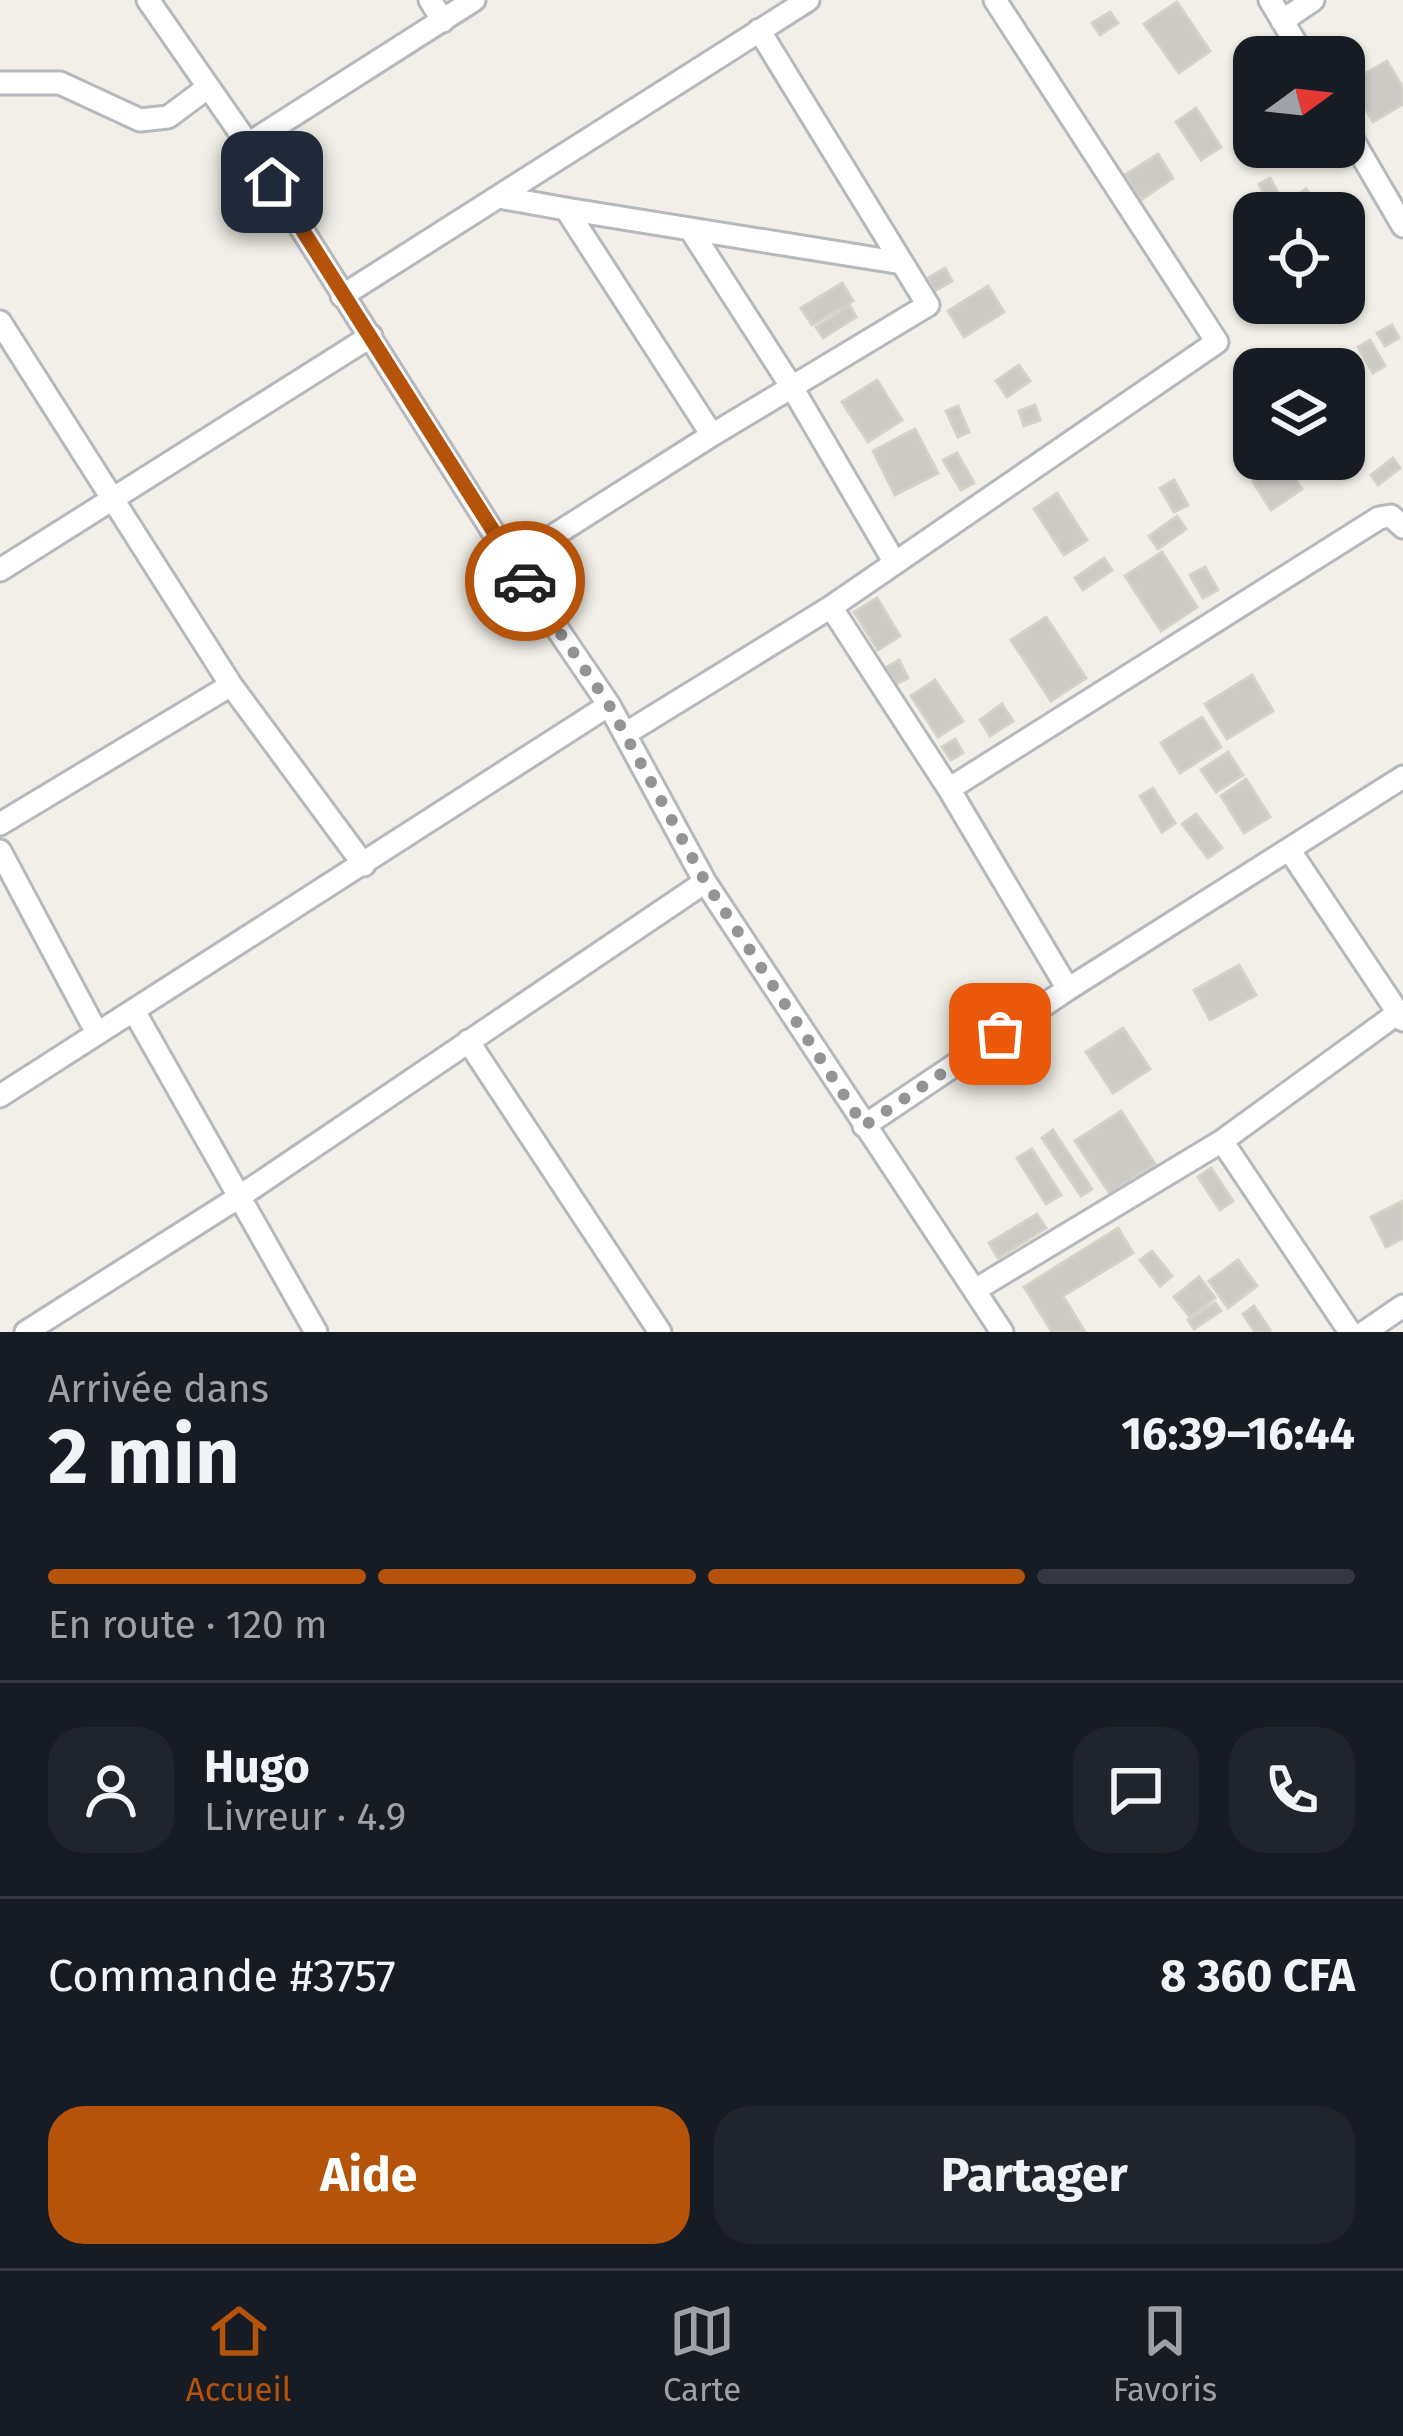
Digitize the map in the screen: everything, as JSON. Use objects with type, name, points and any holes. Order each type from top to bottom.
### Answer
[{"type":"street","points":[[148,0],[248,144],[512,562],[609,705],[705,881],[1000,1331]]},
{"type":"street","points":[[430,0],[443,21]]},
{"type":"street","points":[[248,144],[474,0]]},
{"type":"street","points":[[342,296],[808,0]]},
{"type":"street","points":[[625,734],[831,607],[1217,342],[995,0]]},
{"type":"street","points":[[1270,0],[1291,36]]},
{"type":"street","points":[[1282,21],[1313,0]]},
{"type":"street","points":[[512,562],[712,434],[928,305],[758,30]]},
{"type":"street","points":[[0,83],[60,82],[140,120],[169,117],[207,88]]},
{"type":"street","points":[[1365,161],[1403,226]]},
{"type":"street","points":[[499,197],[902,263]]},
{"type":"street","points":[[566,209],[712,434]]},
{"type":"street","points":[[692,232],[793,389],[895,563]]},
{"type":"street","points":[[0,322],[231,685],[364,865]]},
{"type":"street","points":[[0,570],[371,336]]},
{"type":"street","points":[[949,788],[1379,518],[1391,516],[1403,527]]},
{"type":"street","points":[[831,607],[949,788],[1068,988]]},
{"type":"street","points":[[0,824],[231,685]]},
{"type":"street","points":[[0,1096],[609,705]]},
{"type":"street","points":[[864,1126],[1068,988],[1403,777]]},
{"type":"street","points":[[0,851],[97,1033]]},
{"type":"street","points":[[975,1290],[1222,1141],[1401,1016],[1290,851]]},
{"type":"street","points":[[26,1332],[238,1197],[705,881]]},
{"type":"street","points":[[134,1011],[316,1332]]},
{"type":"street","points":[[469,1042],[659,1332]]},
{"type":"street","points":[[1222,1141],[1350,1332]]},
{"type":"street","points":[[1365,1332],[1403,1306]]},
{"type":"building","points":[[1177,2],[1210,51],[1179,73],[1144,24]]},
{"type":"building","points":[[1110,12],[1118,23],[1100,35],[1092,23]]},
{"type":"building","points":[[1387,61],[1403,88],[1403,104],[1373,122],[1365,108],[1365,73]]},
{"type":"building","points":[[1196,108],[1221,147],[1201,160],[1176,122]]},
{"type":"building","points":[[1158,154],[1173,178],[1141,200],[1125,175]]},
{"type":"building","points":[[1270,178],[1278,192],[1263,192],[1259,184]]},
{"type":"building","points":[[945,268],[952,281],[935,291],[928,278]]},
{"type":"building","points":[[842,283],[853,301],[812,325],[801,308]]},
{"type":"building","points":[[988,286],[1004,312],[964,337],[948,311]]},
{"type":"building","points":[[850,306],[856,317],[823,338],[816,327]]},
{"type":"building","points":[[1392,325],[1399,338],[1385,346],[1377,333]]},
{"type":"building","points":[[1370,340],[1385,366],[1373,373],[1365,348],[1358,347]]},
{"type":"building","points":[[1019,365],[1030,381],[1007,397],[996,381]]},
{"type":"building","points":[[877,380],[902,420],[868,442],[842,402]]},
{"type":"building","points":[[1035,405],[1040,420],[1024,426],[1019,411]]},
{"type":"building","points":[[958,406],[969,432],[958,437],[946,411]]},
{"type":"building","points":[[915,429],[938,473],[895,495],[873,451]]},
{"type":"building","points":[[957,453],[974,483],[961,490],[943,460]]},
{"type":"building","points":[[1393,458],[1400,468],[1378,485],[1371,475]]},
{"type":"building","points":[[1174,480],[1188,505],[1174,512],[1160,488]]},
{"type":"building","points":[[1296,480],[1302,489],[1271,510],[1253,482]]},
{"type":"building","points":[[1057,493],[1087,540],[1064,555],[1034,509]]},
{"type":"building","points":[[1177,516],[1186,529],[1158,549],[1149,536]]},
{"type":"building","points":[[1162,552],[1197,607],[1161,631],[1125,576]]},
{"type":"building","points":[[1104,558],[1112,570],[1083,590],[1075,578]]},
{"type":"building","points":[[1205,567],[1218,590],[1203,598],[1190,575]]},
{"type":"building","points":[[877,598],[900,636],[878,650],[854,612]]},
{"type":"building","points":[[1046,617],[1086,678],[1051,701],[1011,640]]},
{"type":"building","points":[[899,660],[908,678],[896,684],[887,667]]},
{"type":"building","points":[[1252,675],[1273,711],[1227,739],[1205,704]]},
{"type":"building","points":[[935,680],[963,721],[938,737],[911,696]]},
{"type":"building","points":[[1002,704],[1013,721],[990,736],[980,720]]},
{"type":"building","points":[[1202,717],[1221,747],[1180,773],[1161,743]]},
{"type":"building","points":[[955,739],[963,753],[951,760],[942,747]]},
{"type":"building","points":[[1228,752],[1243,775],[1216,792],[1201,770]]},
{"type":"building","points":[[1246,779],[1270,817],[1244,833],[1221,796]]},
{"type":"building","points":[[1153,788],[1175,823],[1162,832],[1140,796]]},
{"type":"building","points":[[1196,814],[1222,848],[1208,858],[1182,824]]},
{"type":"building","points":[[1239,965],[1256,995],[1210,1020],[1194,990]]},
{"type":"building","points":[[1123,1028],[1150,1069],[1113,1093],[1086,1052]]},
{"type":"building","points":[[1121,1111],[1155,1164],[1110,1194],[1075,1141]]},
{"type":"building","points":[[1053,1130],[1092,1189],[1081,1196],[1042,1138]]},
{"type":"building","points":[[1032,1149],[1061,1195],[1046,1204],[1017,1158]]},
{"type":"building","points":[[1211,1168],[1233,1201],[1220,1210],[1198,1177]]},
{"type":"building","points":[[1403,1201],[1403,1238],[1386,1247],[1371,1217]]},
{"type":"building","points":[[1037,1214],[1046,1228],[998,1258],[989,1243]]},
{"type":"building","points":[[1118,1228],[1133,1253],[1063,1296],[1085,1332],[1052,1332],[1024,1287]]},
{"type":"building","points":[[1152,1251],[1172,1276],[1160,1286],[1140,1260]]},
{"type":"building","points":[[1238,1260],[1257,1286],[1228,1308],[1209,1281]]},
{"type":"building","points":[[1199,1277],[1215,1298],[1190,1317],[1174,1297]]},
{"type":"building","points":[[1215,1303],[1221,1311],[1194,1329],[1188,1320]]},
{"type":"building","points":[[1254,1306],[1268,1332],[1255,1332],[1243,1314]]},
{"type":"way so far","points":[[525,581],[609,705],[705,881],[864,1126],[1000,1034]]},
{"type":"route","points":[[272,182],[525,581]]}]
